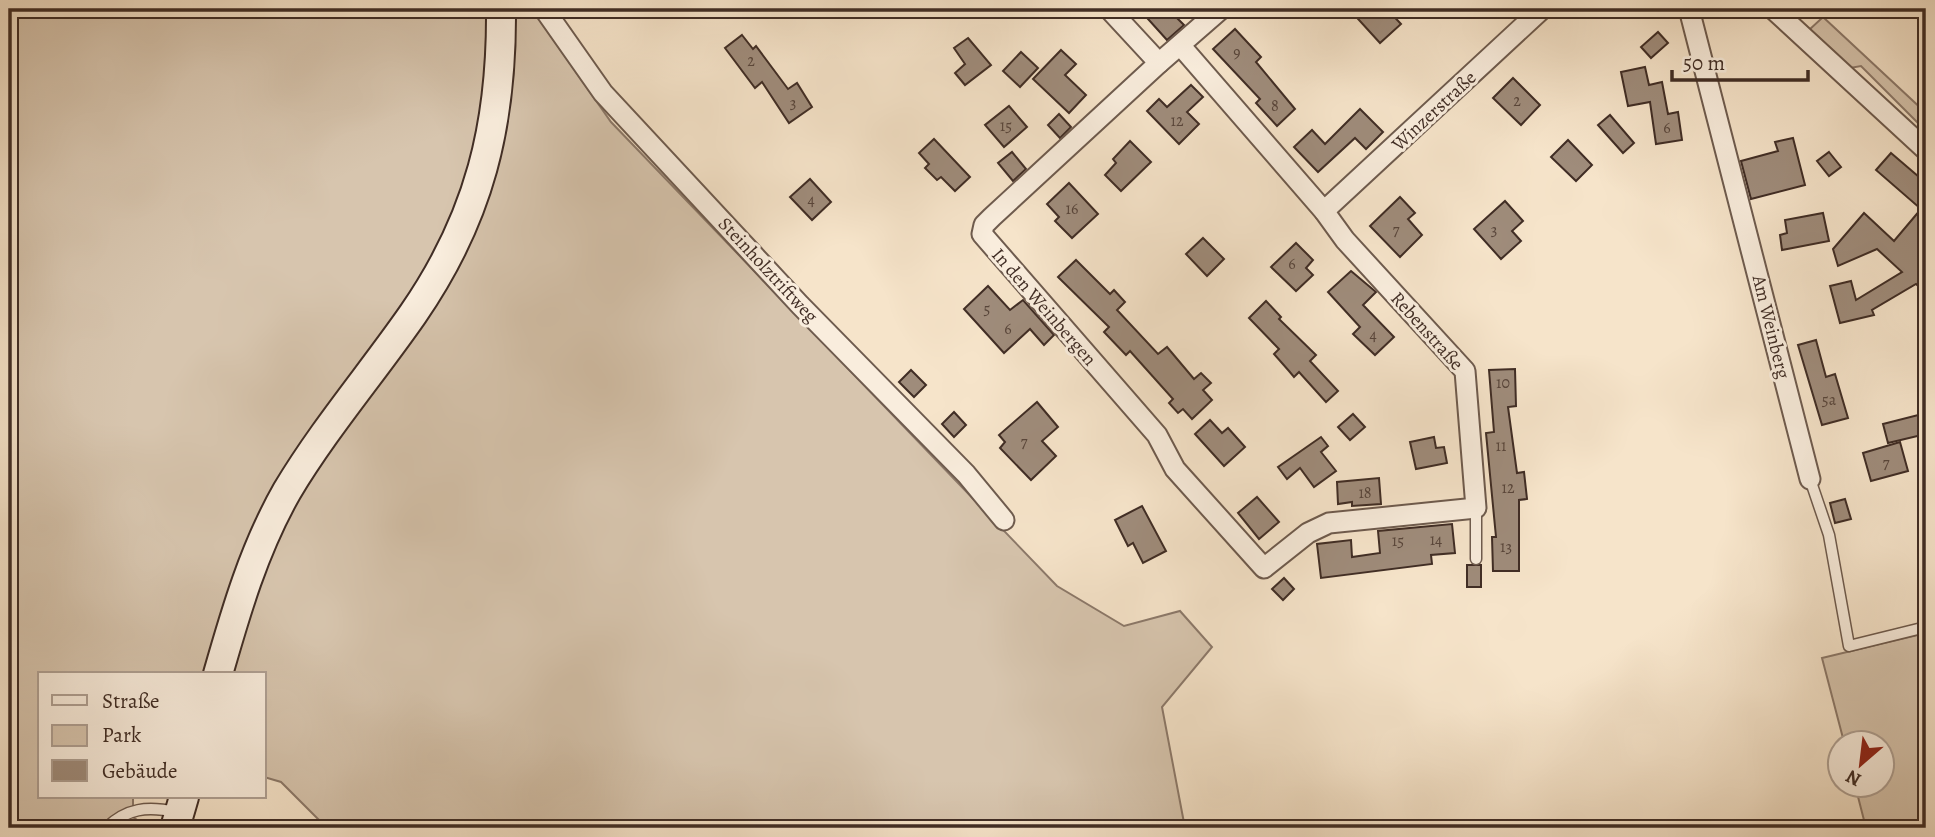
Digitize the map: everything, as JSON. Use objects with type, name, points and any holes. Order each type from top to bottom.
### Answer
[{"type":"main road","points":[[219,672],[247,577],[286,494],[414,312],[463,227],[482,172],[497,107],[501,9]]},
{"type":"street","name":"Steinholztriftweg","points":[[544,9],[603,93],[800,305],[966,474],[1004,520]]},
{"type":"street","points":[[1109,9],[1159,63]]},
{"type":"street","name":"In den Weinbergen","points":[[1221,9],[992,217],[984,225],[982,234],[1157,435],[1175,469],[1264,568],[1308,533],[1329,523],[1476,508]]},
{"type":"street","name":"Winzerstraße","points":[[1324,211],[1542,9]]},
{"type":"street","name":"Am Weinberg","points":[[1689,9],[1810,479]]},
{"type":"street","points":[[1773,9],[1926,150]]},
{"type":"street","name":"Rebenstraße","points":[[1180,45],[1324,211],[1345,240],[1465,371],[1468,381],[1476,508]]},
{"type":"lane","name":"Am Weinberg","points":[[1810,479],[1829,534],[1849,646],[1926,627]]},
{"type":"lane","points":[[1476,508],[1476,559]]},
{"type":"lane","points":[[106,828],[122,813],[160,809],[180,813]]},
{"type":"green space","points":[[9,9],[532,9],[611,122],[1057,586],[1124,626],[1180,611],[1212,647],[1162,707],[1185,828],[327,828],[281,782],[266,778],[266,672],[38,672],[38,798],[133,798],[133,817],[148,828],[9,828]]},
{"type":"green space","points":[[1823,17],[1926,113],[1926,131],[1861,66],[1850,68],[1809,30]]},
{"type":"green space","points":[[1926,633],[1926,828],[1866,828],[1858,798],[1896,798],[1896,728],[1840,728],[1822,658]]},
{"type":"building","points":[[1139,9],[1188,9],[1177,18],[1184,25],[1167,40]]},
{"type":"building","points":[[1349,9],[1387,9],[1401,24],[1380,43]]},
{"type":"building","points":[[1235,29],[1261,57],[1256,62],[1295,109],[1277,126],[1256,103],[1260,99],[1213,49]]},
{"type":"building","points":[[1658,32],[1668,43],[1651,58],[1641,47]]},
{"type":"building","points":[[742,35],[753,49],[756,46],[788,89],[797,83],[812,107],[789,123],[762,82],[755,88],[725,48]]},
{"type":"building","points":[[968,38],[991,65],[965,85],[955,73],[965,64],[954,48]]},
{"type":"building","points":[[1061,50],[1076,64],[1065,75],[1086,95],[1069,113],[1033,79]]},
{"type":"building","points":[[1021,52],[1038,68],[1020,87],[1003,71]]},
{"type":"building","points":[[1645,67],[1649,85],[1662,82],[1668,114],[1678,112],[1682,140],[1656,144],[1650,102],[1628,106],[1621,72]]},
{"type":"building","points":[[1513,78],[1540,105],[1521,125],[1493,98]]},
{"type":"building","points":[[1191,85],[1203,97],[1187,112],[1199,124],[1179,144],[1147,111],[1159,99],[1167,107]]},
{"type":"building","points":[[1009,106],[1027,127],[1004,147],[985,125]]},
{"type":"building","points":[[1360,109],[1383,132],[1366,149],[1355,138],[1318,172],[1294,147],[1312,130],[1325,144]]},
{"type":"building","points":[[1059,114],[1071,127],[1060,138],[1048,125]]},
{"type":"building","points":[[1610,115],[1634,143],[1623,153],[1598,125]]},
{"type":"building","points":[[1793,138],[1805,185],[1751,199],[1741,161],[1778,151],[1775,142]]},
{"type":"building","points":[[934,139],[970,177],[955,191],[941,177],[937,180],[925,168],[929,164],[919,153]]},
{"type":"building","points":[[1568,140],[1592,165],[1576,181],[1551,157]]},
{"type":"building","points":[[1130,141],[1151,162],[1121,191],[1105,175],[1116,163],[1113,159]]},
{"type":"building","points":[[1012,152],[1026,169],[1013,181],[998,163]]},
{"type":"building","points":[[1829,152],[1841,167],[1829,176],[1817,161]]},
{"type":"building","points":[[1891,153],[1926,183],[1926,293],[1916,284],[1872,310],[1874,315],[1840,323],[1830,286],[1851,281],[1856,300],[1902,272],[1877,249],[1838,266],[1833,249],[1864,213],[1894,241],[1921,209],[1876,170]]},
{"type":"building","points":[[810,179],[831,202],[812,220],[790,197]]},
{"type":"building","points":[[1069,183],[1098,214],[1072,238],[1055,221],[1059,217],[1047,204]]},
{"type":"building","points":[[1400,197],[1415,213],[1408,219],[1422,235],[1400,257],[1370,226]]},
{"type":"building","points":[[1505,201],[1523,221],[1512,231],[1521,241],[1501,259],[1474,229]]},
{"type":"building","points":[[1823,213],[1829,241],[1782,250],[1780,235],[1787,233],[1785,220]]},
{"type":"building","points":[[1203,238],[1224,259],[1207,276],[1186,254]]},
{"type":"building","points":[[1296,243],[1313,260],[1306,268],[1313,275],[1296,291],[1271,267]]},
{"type":"building","points":[[1076,260],[1110,294],[1114,290],[1125,302],[1117,310],[1158,354],[1167,347],[1194,379],[1201,373],[1211,383],[1203,390],[1212,400],[1192,419],[1183,409],[1178,413],[1169,403],[1173,399],[1130,351],[1126,355],[1104,332],[1109,327],[1058,277]]},
{"type":"building","points":[[1351,271],[1376,292],[1363,305],[1394,337],[1375,355],[1353,334],[1360,327],[1328,292]]},
{"type":"building","points":[[988,286],[1010,310],[1023,300],[1054,335],[1044,345],[1030,329],[1004,353],[964,309]]},
{"type":"building","points":[[1266,301],[1281,317],[1279,319],[1316,355],[1310,361],[1338,391],[1326,402],[1299,372],[1294,377],[1274,354],[1279,349],[1249,318]]},
{"type":"building","points":[[1816,340],[1826,377],[1835,374],[1848,418],[1822,425],[1798,345]]},
{"type":"building","points":[[1515,369],[1516,406],[1508,407],[1517,473],[1524,472],[1527,499],[1519,500],[1519,571],[1493,571],[1492,537],[1496,537],[1486,433],[1494,432],[1489,370]]},
{"type":"building","points":[[911,370],[926,385],[914,397],[899,382]]},
{"type":"building","points":[[1037,402],[1058,427],[1042,441],[1056,456],[1031,480],[1000,448],[1005,442],[999,435]]},
{"type":"building","points":[[954,412],[966,425],[954,437],[942,424]]},
{"type":"building","points":[[1926,413],[1926,434],[1888,443],[1883,424]]},
{"type":"building","points":[[1353,414],[1365,427],[1350,440],[1338,427]]},
{"type":"building","points":[[1210,420],[1222,433],[1228,428],[1245,447],[1224,466],[1195,434]]},
{"type":"building","points":[[1321,437],[1328,446],[1321,452],[1336,471],[1314,487],[1300,468],[1287,479],[1278,467]]},
{"type":"building","points":[[1434,437],[1436,448],[1444,447],[1447,463],[1416,469],[1410,442]]},
{"type":"building","points":[[1900,442],[1908,471],[1871,481],[1863,453]]},
{"type":"building","points":[[1379,478],[1381,504],[1338,504],[1337,482]]},
{"type":"building","points":[[1257,497],[1279,522],[1259,539],[1238,513]]},
{"type":"building","points":[[1845,499],[1851,519],[1835,523],[1830,503]]},
{"type":"building","points":[[1142,506],[1166,551],[1143,563],[1133,543],[1128,546],[1115,520]]},
{"type":"building","points":[[1452,524],[1455,553],[1431,555],[1432,564],[1321,578],[1317,544],[1351,540],[1352,557],[1380,553],[1378,531]]},
{"type":"building","points":[[1467,565],[1481,565],[1481,587],[1467,587]]},
{"type":"building","points":[[1284,578],[1294,589],[1283,600],[1272,589]]}]
